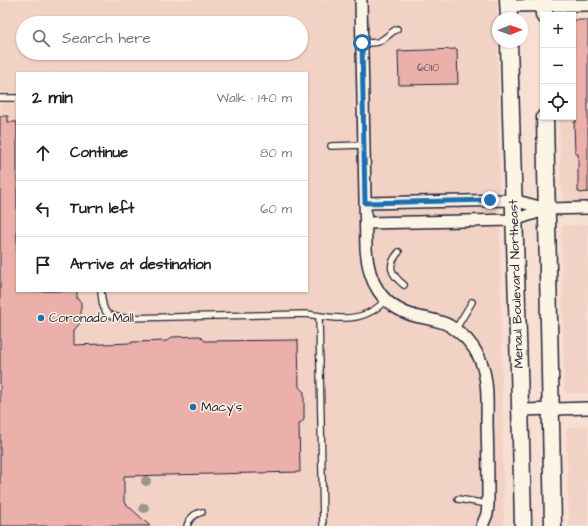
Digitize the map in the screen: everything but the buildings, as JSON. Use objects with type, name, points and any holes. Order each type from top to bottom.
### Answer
[{"type":"main road","name":"Menaul Boulevard Northeast","points":[[509,48],[521,410],[523,526]]},
{"type":"main road","points":[[545,120],[553,526]]},
{"type":"street","points":[[361,0],[366,248],[368,265],[377,288],[392,306],[414,315],[444,323],[455,330],[468,341],[478,356],[485,372],[487,394],[488,504],[487,514],[482,526]]},
{"type":"street","points":[[508,8],[588,5]]},
{"type":"street","points":[[365,203],[513,200],[547,209],[588,208]]},
{"type":"street","points":[[366,223],[514,220],[547,209]]},
{"type":"street","points":[[521,410],[588,408]]},
{"type":"lane","points":[[362,43],[379,42],[398,29]]},
{"type":"lane","points":[[0,98],[16,98]]},
{"type":"lane","points":[[331,146],[364,145]]},
{"type":"lane","points":[[400,252],[394,258],[392,272],[397,280],[404,285]]},
{"type":"lane","points":[[101,292],[104,310],[114,318],[307,314],[334,318],[357,317],[370,312],[386,300]]},
{"type":"lane","points":[[455,330],[472,302]]},
{"type":"lane","points":[[319,316],[323,526]]},
{"type":"lane","points":[[458,499],[488,504]]},
{"type":"lane","points":[[187,526],[191,517],[196,513],[202,512]]},
{"type":"shaded area","points":[[0,0],[497,0],[497,12],[492,12],[492,48],[498,48],[504,526],[0,526]]},
{"type":"shaded area","points":[[576,21],[588,21],[588,207],[564,207],[564,197],[561,190],[559,120],[576,120]]},
{"type":"shaded area","points":[[588,224],[588,393],[568,393],[564,390],[561,229],[565,225]]},
{"type":"shaded area","points":[[588,426],[588,526],[569,526],[566,432],[568,428],[571,427]]},
{"type":"place","name":"Coronado Mall","points":[[41,318]]},
{"type":"place","name":"Macy's","points":[[193,407]]},
{"type":"route","points":[[362,43],[365,203],[490,200]]}]
